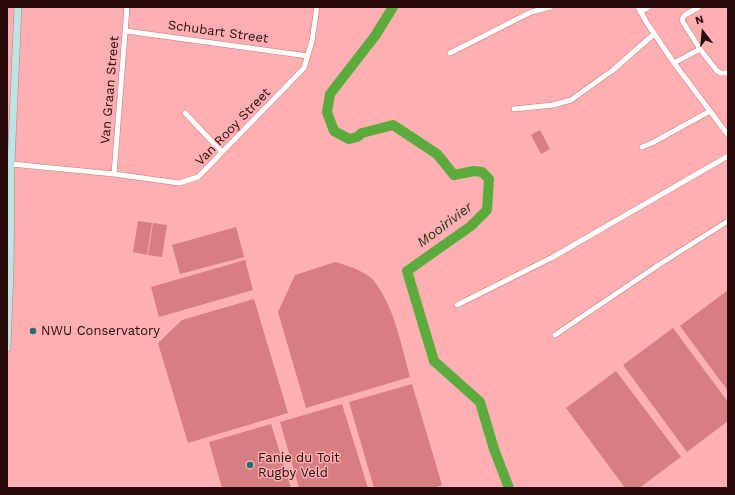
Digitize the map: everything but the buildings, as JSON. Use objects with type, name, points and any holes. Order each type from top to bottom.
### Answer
[{"type":"main road","points":[[7,348],[10,271],[10,164],[18,7]]},
{"type":"street","name":"Van Graan Street","points":[[114,174],[127,7]]},
{"type":"street","name":"Van Rooy Street","points":[[10,164],[114,174],[179,183],[198,177],[304,68],[312,41],[317,7]]},
{"type":"street","points":[[450,53],[531,12],[551,7]]},
{"type":"street","points":[[649,7],[639,9],[674,63],[728,135]]},
{"type":"street","points":[[699,7],[685,15],[682,19],[700,49],[717,71],[721,73],[728,73]]},
{"type":"street","name":"Schubart Street","points":[[126,31],[308,56]]},
{"type":"street","points":[[514,109],[553,105],[571,100],[613,70],[654,34]]},
{"type":"street","points":[[674,63],[700,49]]},
{"type":"street","points":[[642,147],[710,111]]},
{"type":"street","points":[[185,113],[222,152]]},
{"type":"street","points":[[457,305],[554,257],[728,156]]},
{"type":"street","points":[[555,335],[660,264],[728,221]]},
{"type":"shaded area","points":[[540,130],[550,149],[541,154],[531,135]]},
{"type":"shaded area","points":[[138,221],[152,223],[147,255],[133,252]]},
{"type":"shaded area","points":[[153,223],[167,225],[162,257],[148,255]]},
{"type":"shaded area","points":[[236,227],[244,257],[180,274],[172,245]]},
{"type":"shaded area","points":[[245,260],[253,290],[159,317],[151,287]]},
{"type":"shaded area","points":[[335,262],[361,272],[374,281],[392,315],[410,377],[306,408],[278,312],[295,275]]},
{"type":"shaded area","points":[[728,290],[728,391],[680,326]]},
{"type":"shaded area","points":[[254,299],[288,413],[188,443],[158,343],[182,320]]},
{"type":"shaded area","points":[[673,328],[728,402],[728,421],[687,452],[623,365]]},
{"type":"shaded area","points":[[616,371],[681,457],[639,488],[625,488],[566,408]]},
{"type":"shaded area","points":[[412,384],[442,485],[433,488],[374,488],[349,402]]},
{"type":"shaded area","points":[[342,404],[368,488],[299,488],[280,422]]},
{"type":"shaded area","name":"Fanie du Toit Rugby Veld","points":[[271,424],[291,488],[222,488],[209,442]]},
{"type":"waterway","name":"Mooirivier","points":[[393,7],[375,36],[330,94],[327,112],[334,131],[349,139],[357,137],[362,133],[393,125],[437,154],[454,175],[474,171],[482,172],[489,179],[487,210],[471,226],[407,271],[434,361],[480,402],[494,449],[509,488]]},
{"type":"place","name":"NWU Conservatory","points":[[33,331]]},
{"type":"place","name":"Fanie du Toit Rugby Veld","points":[[250,465]]}]
